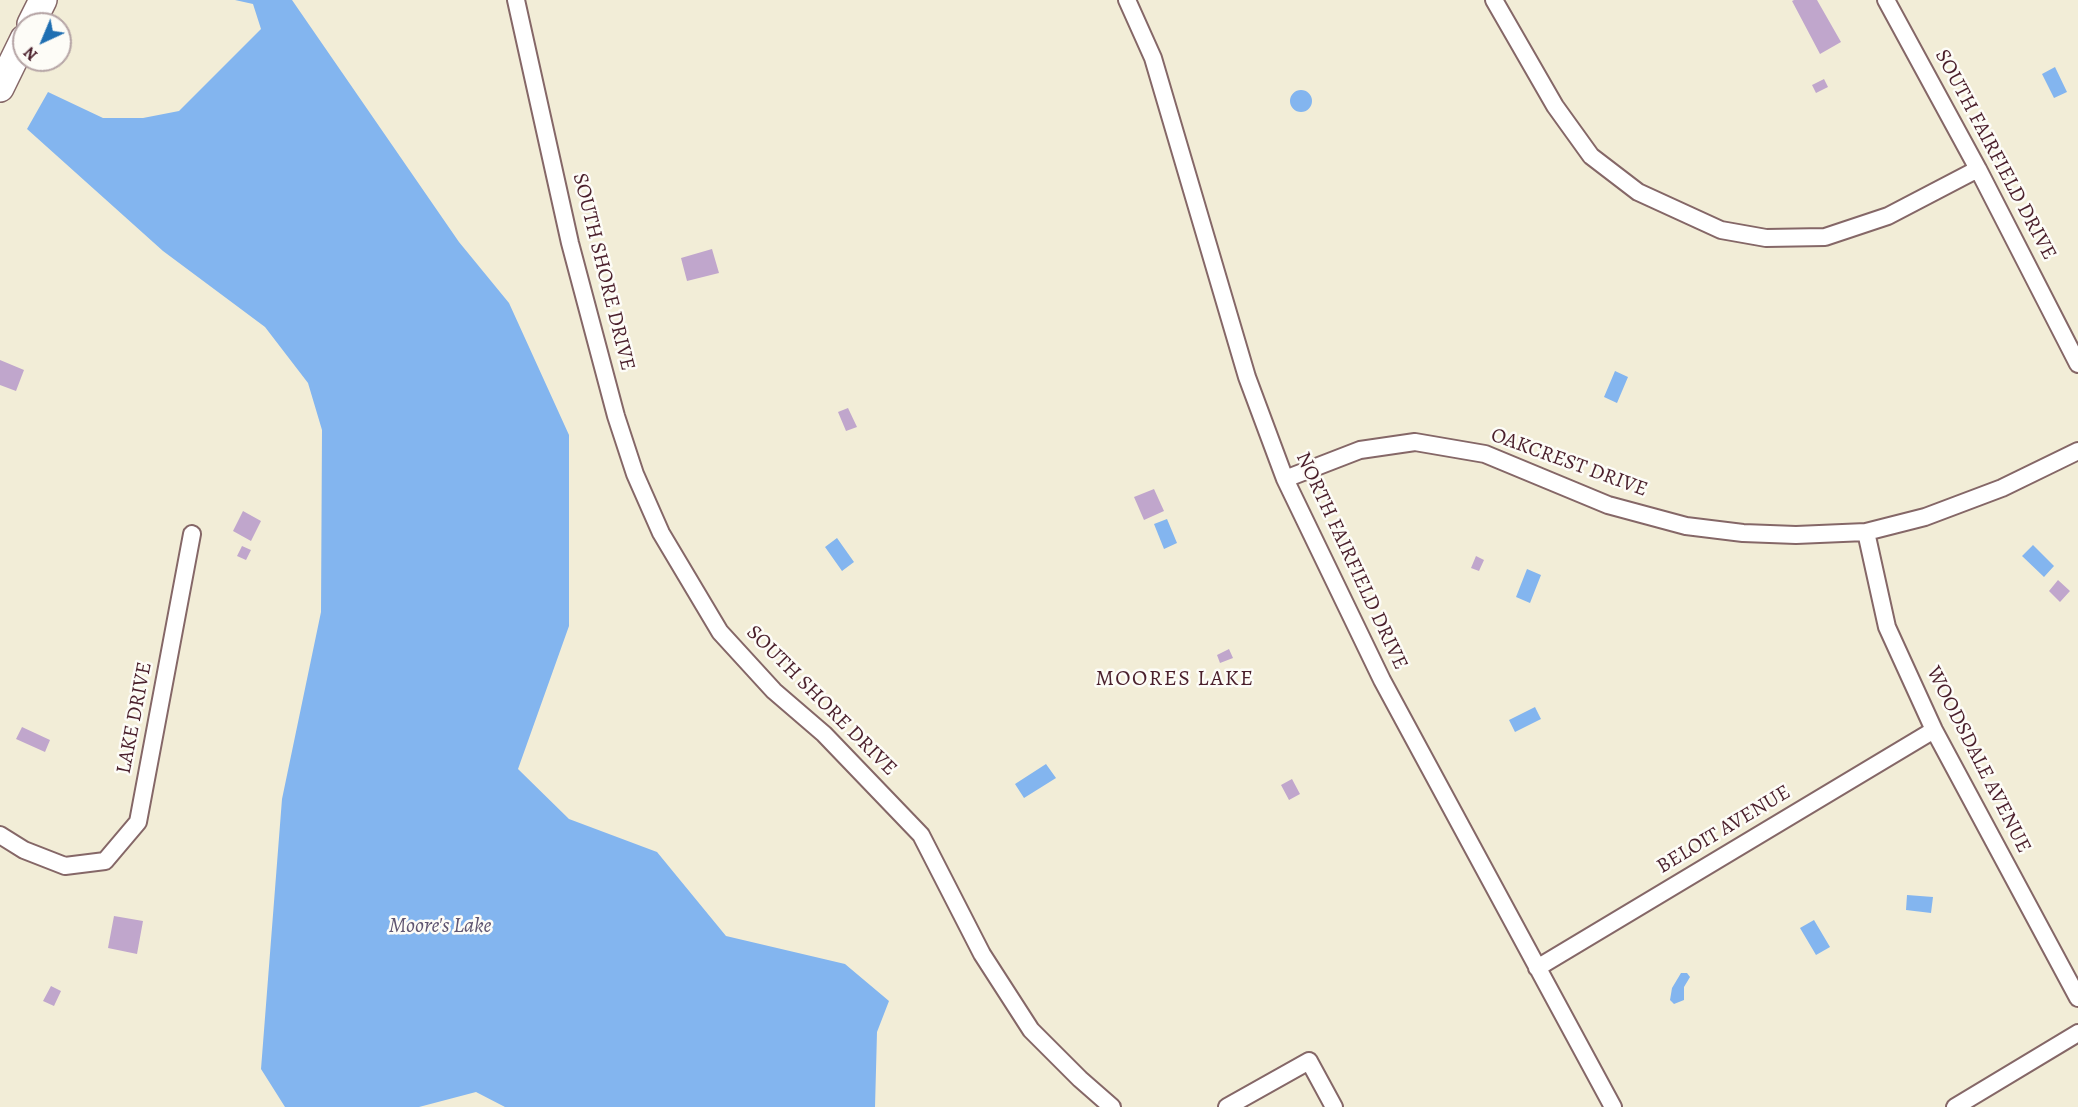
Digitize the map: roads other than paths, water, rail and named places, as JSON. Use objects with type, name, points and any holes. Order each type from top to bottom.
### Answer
[{"type":"main road","points":[[0,88],[12,64]]},
{"type":"street","name":"SOUTH SHORE DRIVE","points":[[516,0],[570,243],[616,416],[635,474],[661,533],[720,632],[774,691],[824,734],[921,835],[982,954],[1031,1030],[1112,1107]]},
{"type":"street","name":"NORTH FAIRFIELD DRIVE","points":[[1127,0],[1153,58],[1247,377],[1285,479],[1382,680],[1612,1107]]},
{"type":"street","points":[[1494,0],[1556,106],[1591,156],[1638,192],[1721,230],[1766,238],[1826,237],[1888,216],[1978,169]]},
{"type":"street","name":"SOUTH FAIRFIELD DRIVE","points":[[1887,0],[1978,169],[2078,364]]},
{"type":"street","name":"OAKCREST DRIVE","points":[[1285,479],[1360,450],[1415,442],[1485,454],[1608,505],[1686,526],[1743,533],[1796,535],[1866,532],[1925,517],[2002,488],[2078,451]]},
{"type":"street","name":"WOODSDALE AVENUE","points":[[1866,532],[1887,627],[1934,730],[2078,998]]},
{"type":"street","name":"LAKE DRIVE","points":[[0,835],[24,850],[65,866],[105,861],[138,822],[192,534]]},
{"type":"street","name":"BELOIT AVENUE","points":[[1537,968],[1934,730]]},
{"type":"street","points":[[1955,1107],[2078,1033]]},
{"type":"street","points":[[1227,1107],[1309,1061],[1334,1107]]},
{"type":"water","name":"Moore's Lake","points":[[235,0],[292,0],[459,242],[509,303],[569,435],[569,626],[518,769],[569,819],[657,852],[726,936],[845,964],[889,1001],[877,1032],[875,1107],[505,1107],[476,1092],[419,1107],[285,1107],[261,1069],[282,799],[321,612],[322,430],[308,383],[265,327],[163,251],[27,129],[48,92],[103,118],[143,118],[179,111],[261,29],[253,4]]},
{"type":"water","points":[[2055,67],[2067,92],[2054,98],[2042,74]]},
{"type":"water","points":[[1301,90],[1309,93],[1312,101],[1309,109],[1301,112],[1293,109],[1290,101],[1293,93]]},
{"type":"water","points":[[1615,371],[1628,377],[1617,403],[1604,397]]},
{"type":"water","points":[[1167,519],[1177,543],[1164,549],[1154,524]]},
{"type":"water","points":[[837,538],[854,562],[842,571],[825,547]]},
{"type":"water","points":[[2033,545],[2054,566],[2044,577],[2022,556]]},
{"type":"water","points":[[1527,569],[1541,575],[1530,603],[1516,597]]},
{"type":"water","points":[[1535,707],[1541,719],[1515,732],[1509,720]]},
{"type":"water","points":[[1046,764],[1056,778],[1024,798],[1015,784]]},
{"type":"water","points":[[1907,895],[1933,897],[1931,913],[1906,910]]},
{"type":"water","points":[[1814,920],[1830,947],[1816,955],[1800,928]]},
{"type":"water","points":[[1681,973],[1687,973],[1690,977],[1684,987],[1684,1000],[1674,1004],[1670,1000],[1672,988]]},
{"type":"district","name":"MOORES LAKE","points":[[1175,680]]}]
